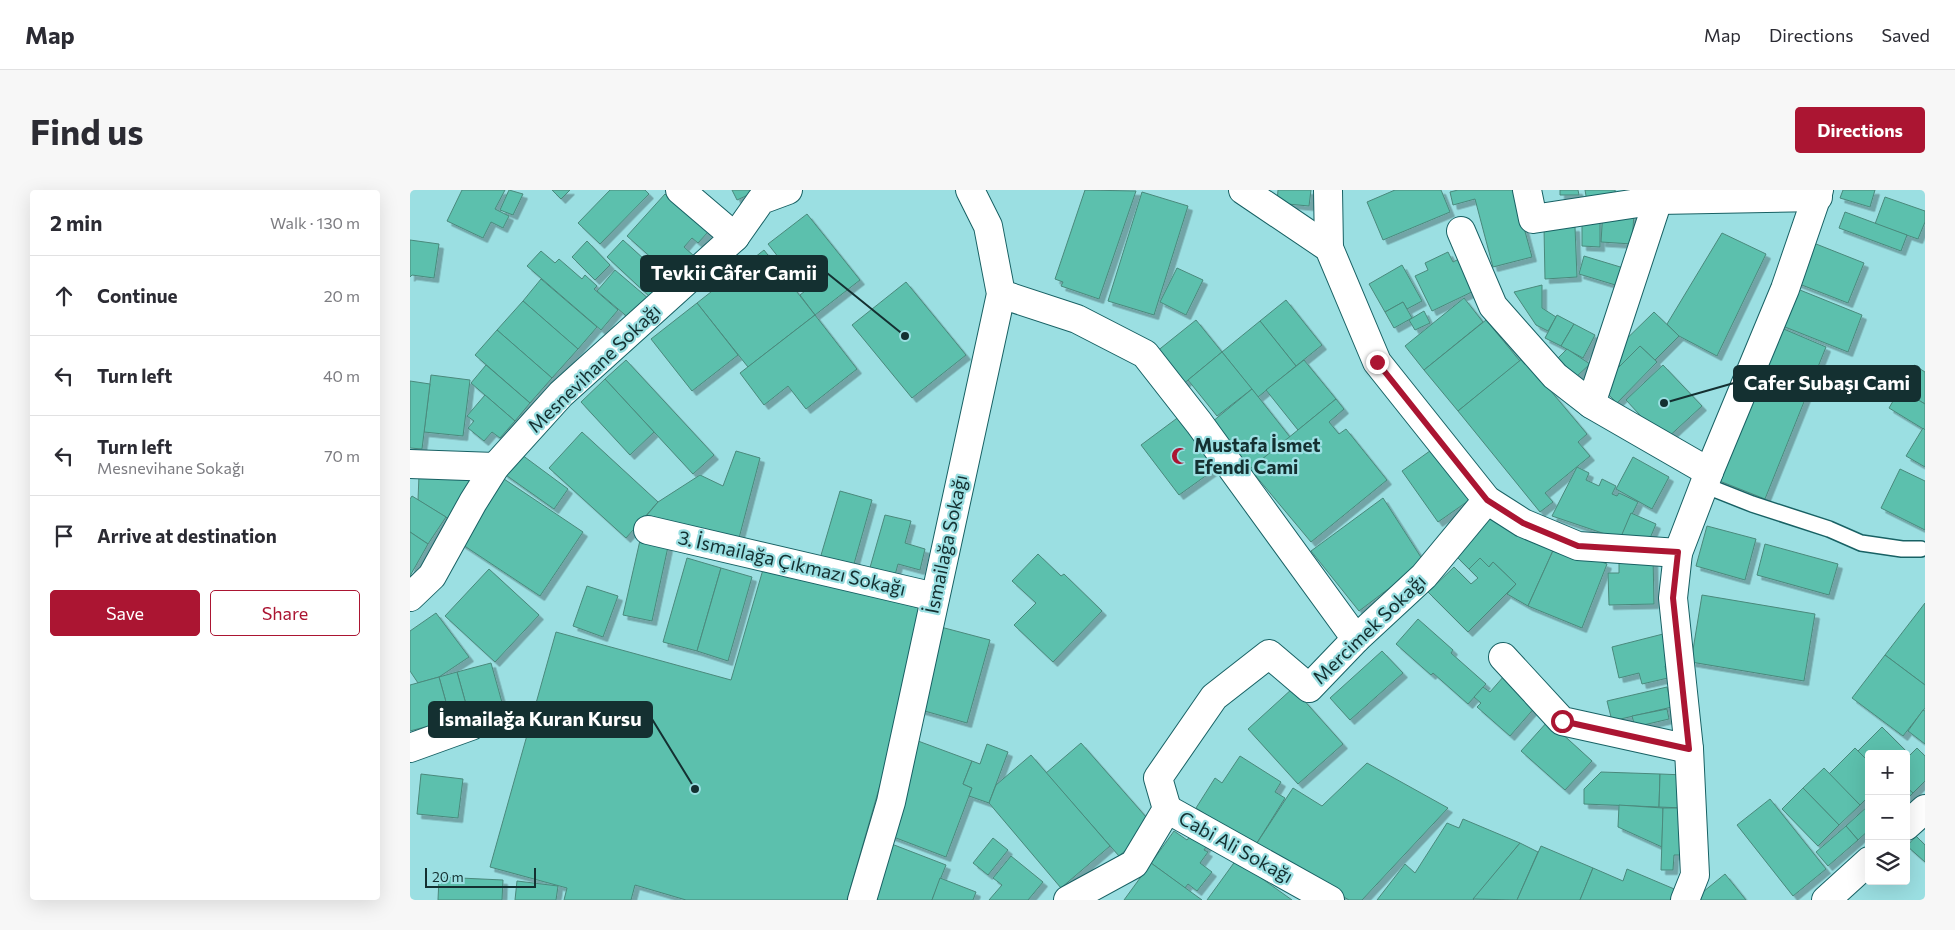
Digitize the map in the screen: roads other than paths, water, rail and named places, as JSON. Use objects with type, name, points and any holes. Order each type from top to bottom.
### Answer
[{"type":"street","points":[[680,190],[735,237]]},
{"type":"street","name":"Mesnevihane Sokağı","points":[[410,597],[432,576],[473,502],[495,467],[561,394],[735,237],[761,200],[788,190]]},
{"type":"street","name":"İsmailağa Sokağı","points":[[862,900],[891,802],[1001,294],[988,226],[970,190]]},
{"type":"street","points":[[1243,190],[1329,248]]},
{"type":"street","points":[[1328,190],[1329,248],[1377,362],[1487,500],[1523,523],[1578,546],[1678,552]]},
{"type":"street","points":[[1527,190],[1533,219],[1658,200],[1818,194],[1785,289],[1706,478],[1678,552],[1673,598],[1689,749],[1695,875],[1685,900]]},
{"type":"street","points":[[1591,404],[1658,200]]},
{"type":"street","points":[[1461,231],[1493,306],[1555,376],[1591,404],[1706,478]]},
{"type":"street","points":[[1001,294],[1077,320],[1145,354],[1199,423],[1356,639]]},
{"type":"street","points":[[410,464],[495,467]]},
{"type":"street","name":"Mercimek Sokağı","points":[[1168,809],[1158,778],[1214,697],[1269,654],[1310,688],[1356,639],[1424,576],[1487,500]]},
{"type":"street","name":"3. İsmailağa Çıkmazı Sokağı","points":[[648,530],[935,597]]},
{"type":"street","points":[[1503,657],[1562,721],[1689,749]]},
{"type":"street","points":[[410,748],[471,726]]},
{"type":"street","points":[[1068,900],[1134,864],[1168,809]]},
{"type":"street","name":"Cabi Ali Sokağı","points":[[1168,809],[1330,900]]},
{"type":"street","points":[[1910,822],[1925,809]]},
{"type":"street","points":[[1826,900],[1865,865]]},
{"type":"lane","points":[[1706,478],[1752,504],[1829,529],[1861,543],[1902,549],[1921,549]]},
{"type":"place","name":"Tevkii Câfer Camii","points":[[905,336]]},
{"type":"place","name":"Cafer Subaşı Cami","points":[[1664,403]]},
{"type":"place","name":"Mustafa İsmet Efendi Cami","points":[[1180,456]]},
{"type":"place","name":"İsmailağa Kuran Kursu","points":[[695,789]]}]
